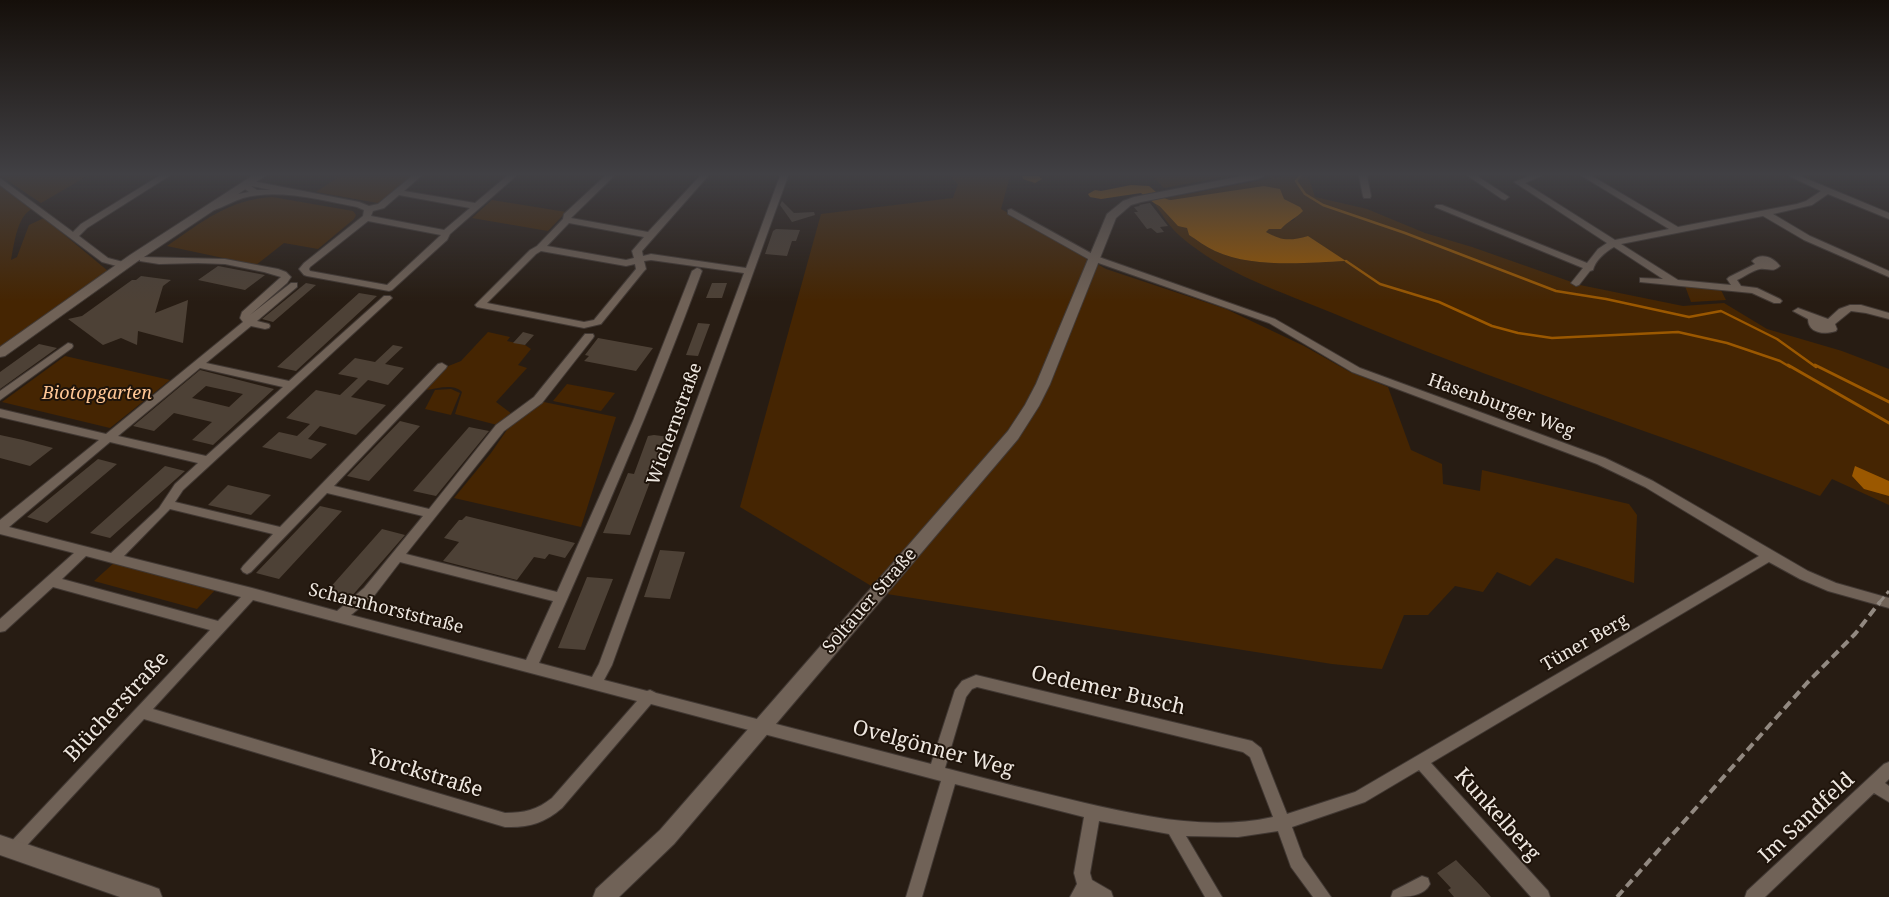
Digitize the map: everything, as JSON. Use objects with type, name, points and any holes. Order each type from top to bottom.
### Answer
[{"type":"street","points":[[50,218],[105,260],[124,265]]},
{"type":"street","points":[[74,236],[84,226],[97,218]]},
{"type":"street","points":[[0,353],[194,218]]},
{"type":"street","points":[[0,528],[249,322],[290,281],[363,218]]},
{"type":"street","points":[[384,218],[446,232]]},
{"type":"street","points":[[304,269],[307,273],[389,288],[444,238],[446,232],[462,218]]},
{"type":"street","points":[[651,235],[567,220],[480,305],[584,325],[590,324],[602,316],[641,269],[637,251],[666,218]]},
{"type":"street","name":"Wichernstraße","points":[[596,682],[605,665],[769,218]]},
{"type":"street","name":"Hasenburger Weg","points":[[1020,218],[1090,265],[1251,313],[1292,331],[1356,370],[1601,461],[1649,484],[1804,575],[1833,587],[1889,603]]},
{"type":"street","name":"Soltauer Straße","points":[[604,896],[637,868],[667,837],[1022,422],[1043,384],[1110,218]]},
{"type":"street","points":[[1466,218],[1590,268]]},
{"type":"street","points":[[1574,218],[1674,282]]},
{"type":"street","points":[[1656,218],[1676,230]]},
{"type":"street","points":[[1576,283],[1602,251],[1614,243],[1740,218]]},
{"type":"street","points":[[1774,218],[1807,238],[1889,274]]},
{"type":"street","points":[[540,248],[626,263],[651,257],[749,271]]},
{"type":"street","points":[[143,260],[166,262],[205,260],[220,262],[278,272],[290,281]]},
{"type":"street","points":[[1737,288],[1732,278],[1761,265]]},
{"type":"street","points":[[531,665],[562,598],[638,420],[697,272]]},
{"type":"street","points":[[1643,280],[1754,290],[1777,301]]},
{"type":"street","points":[[114,558],[163,511],[179,487],[387,298]]},
{"type":"street","points":[[1798,311],[1817,320],[1812,320],[1812,323],[1821,330],[1830,330],[1832,328],[1829,324],[1844,310],[1849,308],[1889,316]]},
{"type":"street","points":[[249,322],[265,326]]},
{"type":"street","points":[[340,616],[369,592],[500,428],[538,400],[588,336]]},
{"type":"street","points":[[0,396],[68,346]]},
{"type":"street","points":[[197,364],[292,385]]},
{"type":"street","points":[[247,569],[442,366]]},
{"type":"street","points":[[0,413],[208,460]]},
{"type":"street","points":[[324,488],[431,514]]},
{"type":"street","points":[[167,504],[282,532]]},
{"type":"street","name":"Scharnhorststraße","points":[[0,528],[762,726]]},
{"type":"street","points":[[0,627],[85,550]]},
{"type":"street","name":"Tüner Berg","points":[[1420,761],[1769,556]]},
{"type":"street","points":[[398,558],[562,598]]},
{"type":"street","points":[[51,581],[220,627]]},
{"type":"street","name":"Blücherstraße","points":[[7,848],[142,712],[252,593]]},
{"type":"street","name":"Oedemer Busch","points":[[943,774],[960,694],[967,684],[976,681],[1247,746],[1256,753],[1283,822]]},
{"type":"street","name":"Yorckstraße","points":[[142,712],[505,820],[520,821],[534,819],[547,812],[557,803],[650,696]]},
{"type":"street","name":"Ovelgönner Weg","points":[[762,726],[1093,812],[1175,827],[1207,830],[1238,830],[1283,822],[1327,810],[1360,797],[1420,761]]},
{"type":"street","name":"Kunkelberg","points":[[1420,761],[1542,897]]},
{"type":"street","name":"Im Sandfeld","points":[[1753,897],[1889,769]]},
{"type":"street","points":[[914,897],[943,774]]},
{"type":"street","points":[[1874,784],[1889,795]]},
{"type":"street","points":[[1093,812],[1082,873],[1081,891],[1105,897]]},
{"type":"street","points":[[1283,822],[1297,862],[1323,897]]},
{"type":"street","points":[[1175,827],[1178,837],[1214,897]]},
{"type":"street","points":[[7,848],[151,897]]},
{"type":"street","points":[[1399,897],[1422,884]]},
{"type":"green space","points":[[0,218],[23,218],[15,239],[11,260],[17,257],[29,225],[44,218],[108,271],[0,347]]},
{"type":"green space","points":[[209,218],[355,218],[318,249],[284,243],[256,265],[167,246]]},
{"type":"green space","points":[[472,218],[560,218],[548,231]]},
{"type":"green space","points":[[820,218],[1017,218],[1106,269],[1226,309],[1304,346],[1350,372],[1388,387],[1411,450],[1442,464],[1443,484],[1480,491],[1482,470],[1629,504],[1637,515],[1634,583],[1556,558],[1530,586],[1497,572],[1483,592],[1455,586],[1428,615],[1404,615],[1382,669],[1332,664],[887,594],[740,507]]},
{"type":"green space","points":[[1165,218],[1175,218],[1187,228],[1189,235],[1212,249],[1245,260],[1279,263],[1345,261],[1308,236],[1286,240],[1266,232],[1269,229],[1281,229],[1287,222],[1295,218],[1388,218],[1425,233],[1472,247],[1580,285],[1683,306],[1724,303],[1767,329],[1842,351],[1889,369],[1889,505],[1832,479],[1820,496],[1515,385],[1395,339],[1234,272],[1180,236]]},
{"type":"green space","points":[[1685,286],[1721,290],[1726,300],[1691,302]]},
{"type":"green space","points":[[488,332],[510,337],[507,341],[525,345],[531,349],[518,365],[527,368],[496,402],[512,414],[501,426],[455,414],[462,392],[458,389],[445,387],[426,390],[446,367],[461,361]]},
{"type":"green space","name":"Biotopgarten","points":[[65,356],[170,380],[110,428],[2,402]]},
{"type":"green space","points":[[567,384],[615,393],[601,411],[553,401]]},
{"type":"green space","points":[[451,389],[460,393],[451,415],[425,409],[435,390]]},
{"type":"green space","points":[[539,401],[616,417],[581,527],[454,498],[491,453],[511,424]]},
{"type":"green space","points":[[115,562],[217,588],[197,609],[94,581]]},
{"type":"shaded area","points":[[1170,218],[1294,218],[1281,229],[1269,229],[1266,232],[1286,239],[1308,236],[1346,261],[1279,263],[1245,260],[1212,249],[1189,235],[1187,228],[1178,226]]},
{"type":"shaded area","points":[[1855,466],[1889,481],[1889,496],[1864,489],[1852,476]]},
{"type":"building","points":[[789,218],[806,218],[792,222]]},
{"type":"building","points":[[1138,218],[1162,218],[1168,226],[1160,227],[1164,232],[1157,233],[1151,228],[1147,229]]},
{"type":"building","points":[[776,229],[800,230],[796,241],[792,241],[787,256],[765,254],[773,231]]},
{"type":"building","points":[[218,266],[265,275],[245,290],[198,280]]},
{"type":"building","points":[[141,276],[171,280],[163,286],[155,313],[188,300],[183,343],[138,331],[137,345],[121,338],[103,345],[68,319],[82,316],[132,280],[136,280]]},
{"type":"building","points":[[306,283],[316,285],[273,322],[262,319]]},
{"type":"building","points":[[712,283],[727,283],[722,298],[706,298]]},
{"type":"building","points":[[359,293],[377,296],[296,371],[277,367]]},
{"type":"building","points":[[698,323],[710,324],[698,356],[686,355]]},
{"type":"building","points":[[523,332],[534,335],[525,345],[513,343]]},
{"type":"building","points":[[598,338],[653,348],[636,371],[584,361],[589,356],[585,355]]},
{"type":"building","points":[[39,344],[57,348],[0,389],[0,372]]},
{"type":"building","points":[[393,345],[403,347],[385,364],[404,368],[388,385],[368,380],[351,397],[386,405],[356,435],[320,426],[308,439],[327,444],[311,459],[262,447],[279,432],[297,436],[310,424],[286,418],[316,390],[340,395],[358,378],[338,374],[355,358],[375,362]]},
{"type":"building","points":[[200,370],[274,389],[213,445],[192,440],[212,422],[174,413],[154,431],[133,426]],"holes":[[[206,386],[243,394],[229,407],[192,398]]]},
{"type":"building","points":[[400,421],[420,426],[369,481],[347,476]]},
{"type":"building","points":[[469,427],[489,431],[436,496],[413,491]]},
{"type":"building","points":[[0,435],[53,448],[30,466],[0,458]]},
{"type":"building","points":[[648,436],[669,437],[667,444],[669,445],[666,453],[663,453],[660,461],[658,461],[630,535],[603,533],[628,473],[634,474]]},
{"type":"building","points":[[98,459],[117,464],[47,523],[27,517]]},
{"type":"building","points":[[165,466],[185,471],[110,538],[90,533]]},
{"type":"building","points":[[228,485],[271,495],[251,515],[208,505]]},
{"type":"building","points":[[320,506],[342,511],[279,579],[256,573]]},
{"type":"building","points":[[466,516],[575,543],[565,558],[549,554],[545,559],[534,557],[517,580],[443,561],[459,542],[444,538],[459,520]]},
{"type":"building","points":[[382,529],[405,535],[351,597],[328,590]]},
{"type":"building","points":[[660,550],[685,552],[670,599],[644,597]]},
{"type":"building","points":[[587,577],[613,579],[585,650],[558,648]]},
{"type":"building","points":[[1456,860],[1491,897],[1454,897],[1448,890],[1451,888],[1437,873]]},
{"type":"waterway","points":[[1361,218],[1556,291],[1606,299],[1689,317],[1721,311],[1777,339],[1816,367]]},
{"type":"waterway","points":[[1346,261],[1380,284],[1439,302],[1492,326],[1518,333],[1552,338],[1678,332],[1727,343],[1780,361],[1790,367]]},
{"type":"waterway","points":[[1788,365],[1889,423]]},
{"type":"waterway","points":[[1815,365],[1889,402]]},
{"type":"railway","points":[[1879,603],[1889,591]]},
{"type":"railway","points":[[1617,897],[1807,683],[1855,634],[1880,602]]}]
